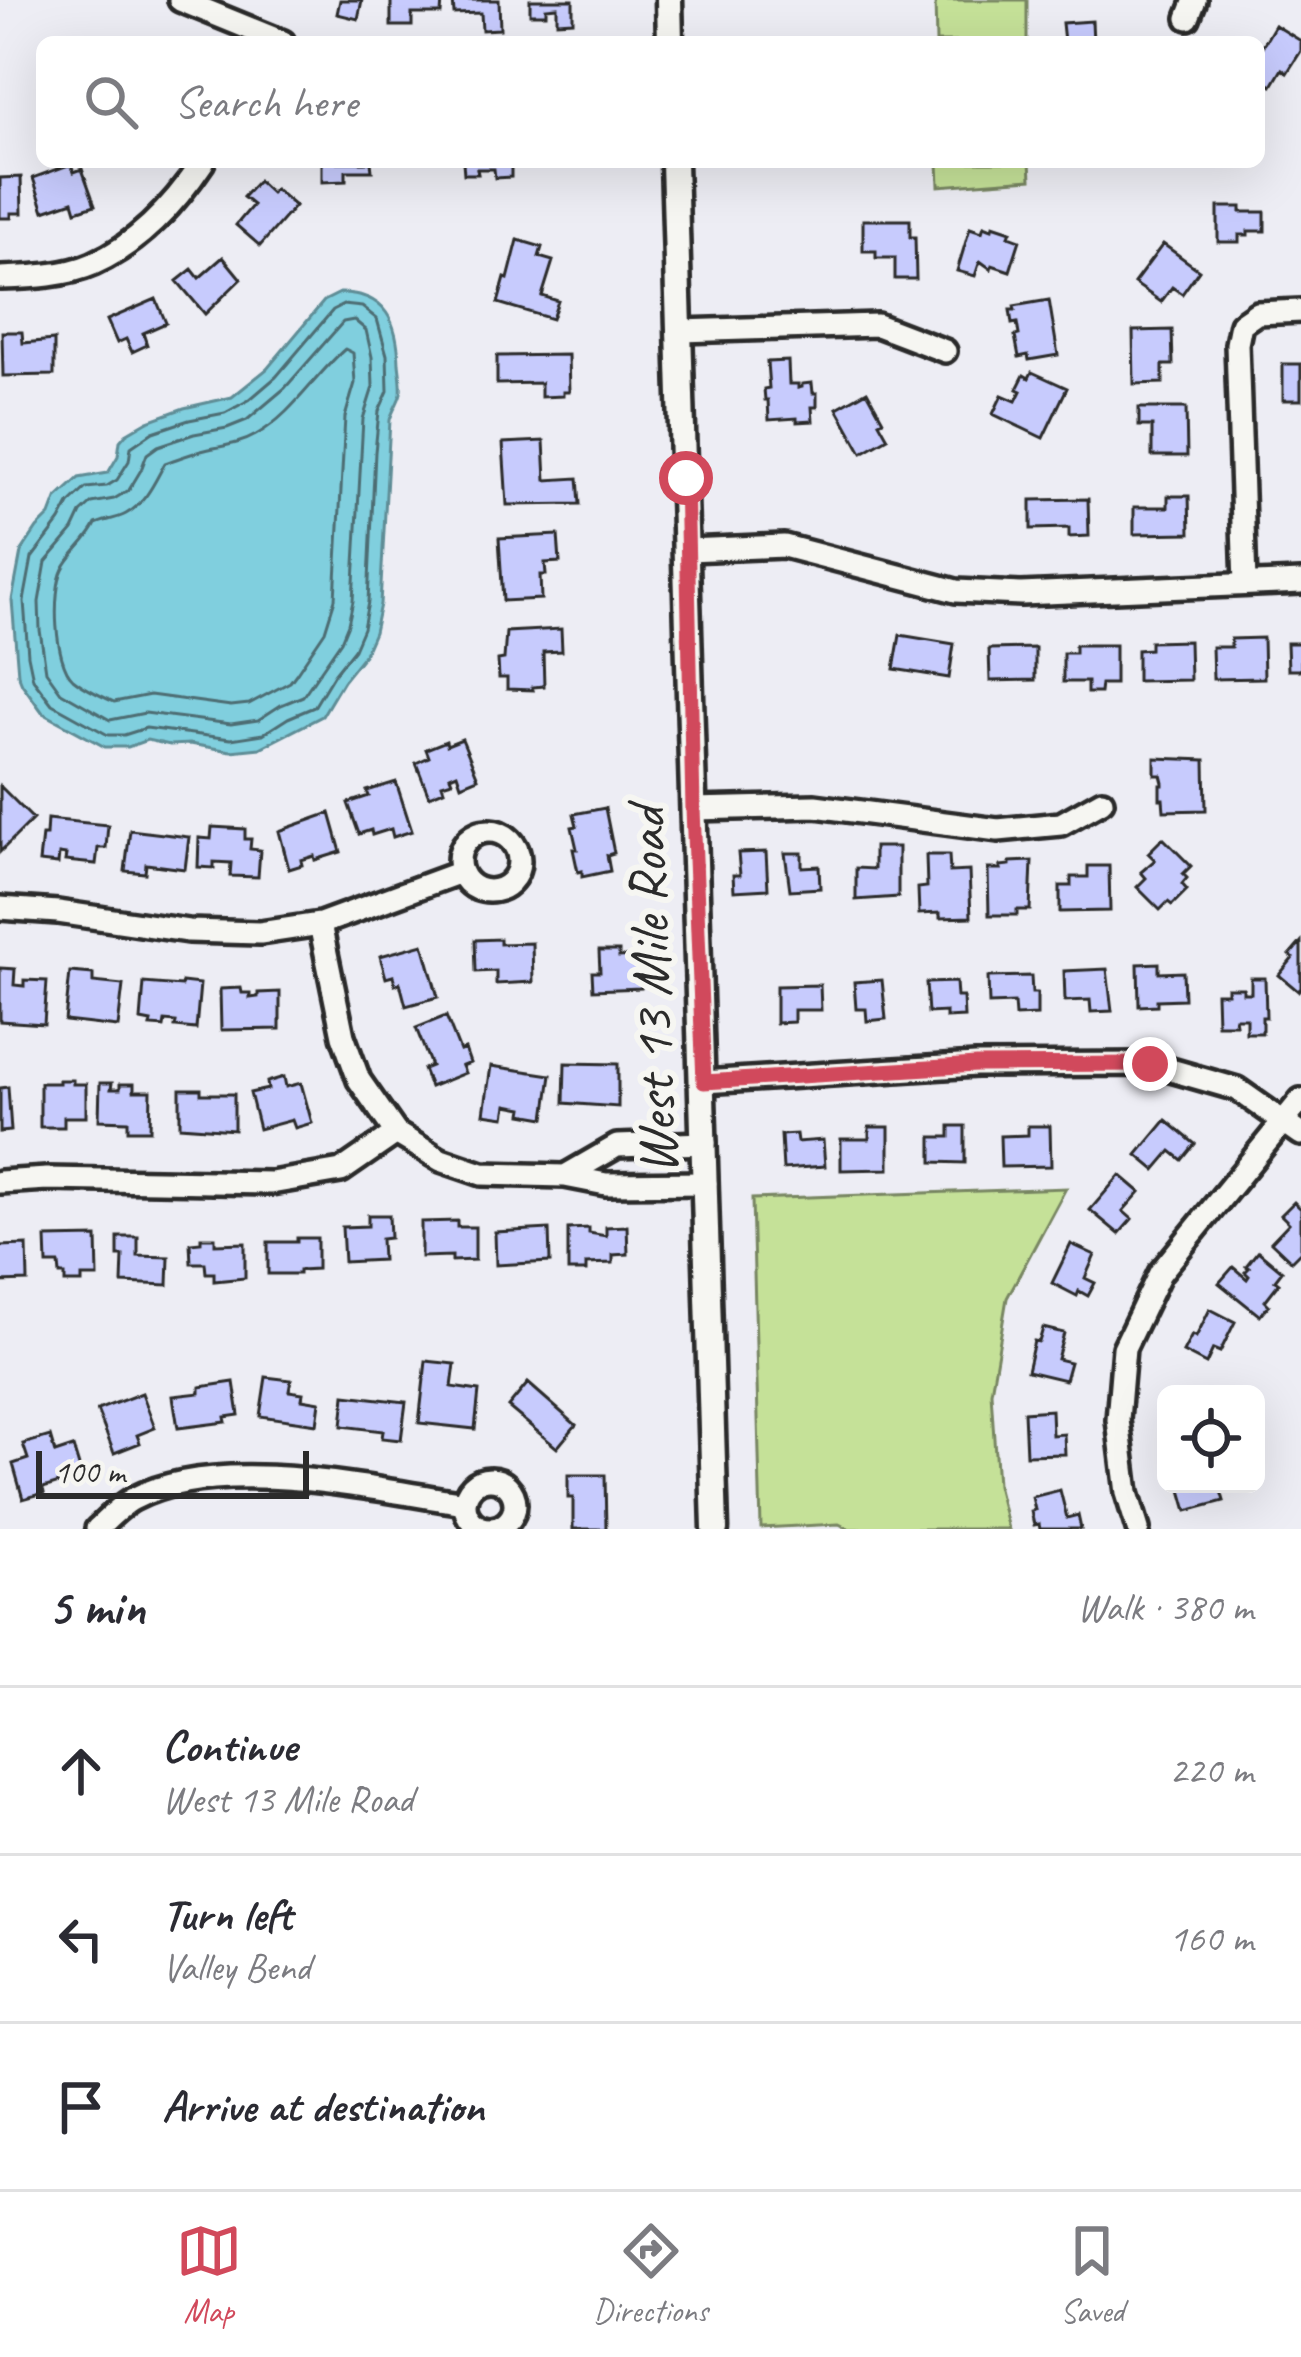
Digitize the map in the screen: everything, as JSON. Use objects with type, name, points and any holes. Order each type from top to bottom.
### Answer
[{"type":"street","points":[[180,0],[264,36]]},
{"type":"street","points":[[669,0],[670,36]]},
{"type":"street","points":[[0,278],[36,277],[91,266],[136,239],[180,196],[199,168]]},
{"type":"street","name":"West 13 Mile Road","points":[[674,168],[715,1529]]},
{"type":"street","points":[[1245,584],[1237,344],[1241,324],[1257,313],[1301,311]]},
{"type":"street","points":[[680,331],[877,325],[945,351]]},
{"type":"street","points":[[688,550],[784,546],[956,591],[1021,594],[1301,582]]},
{"type":"street","points":[[693,809],[815,806],[998,830],[1061,824],[1102,801]]},
{"type":"street","points":[[0,908],[188,931],[260,933],[320,924],[460,872]]},
{"type":"street","points":[[320,924],[343,1036],[359,1079],[396,1133],[441,1160],[482,1174],[565,1176],[606,1184],[706,1183]]},
{"type":"street","points":[[704,1082],[976,1065],[1150,1064],[1237,1089],[1292,1127]]},
{"type":"street","points":[[1138,1529],[1127,1493],[1118,1420],[1124,1348],[1160,1273],[1292,1127],[1301,1100]]},
{"type":"street","points":[[0,1182],[271,1184],[340,1171],[396,1133]]},
{"type":"street","points":[[565,1176],[616,1147],[705,1143]]},
{"type":"street","points":[[97,1529],[130,1500],[207,1477],[322,1481],[466,1503]]},
{"type":"green space","points":[[935,0],[1027,0],[1027,36],[936,36]]},
{"type":"green space","points":[[938,168],[1030,168],[1031,179],[939,186]]},
{"type":"green space","points":[[1066,1188],[1007,1298],[991,1392],[997,1485],[1008,1529],[849,1529],[839,1524],[761,1528],[752,1199]]},
{"type":"water","points":[[340,293],[368,298],[386,313],[396,335],[401,390],[390,420],[380,604],[374,632],[364,655],[322,716],[260,748],[231,751],[147,740],[128,747],[105,747],[43,713],[18,674],[12,600],[21,552],[50,515],[56,499],[79,478],[108,473],[120,441],[148,421],[232,397],[267,369],[324,301]]},
{"type":"building","points":[[340,0],[362,0],[358,19],[337,14]]},
{"type":"building","points":[[391,0],[442,0],[441,14],[412,14],[412,26],[391,26]]},
{"type":"building","points":[[453,0],[499,0],[500,29],[482,30],[481,13],[454,14]]},
{"type":"building","points":[[530,0],[573,0],[573,21],[557,22],[557,7],[546,8],[546,14],[530,14]]},
{"type":"building","points":[[1092,21],[1093,36],[1063,36],[1062,23]]},
{"type":"building","points":[[1275,25],[1301,41],[1301,51],[1287,73],[1282,69],[1272,86],[1265,82],[1265,42]]},
{"type":"building","points":[[60,168],[82,169],[95,205],[76,211],[73,201],[44,211],[33,178]]},
{"type":"building","points":[[322,168],[372,168],[346,171],[346,181],[322,182]]},
{"type":"building","points":[[464,168],[511,168],[511,177],[495,178],[494,169],[464,174]]},
{"type":"building","points":[[21,177],[22,213],[0,218],[0,178]]},
{"type":"building","points":[[258,181],[295,206],[260,246],[236,225],[253,205],[243,197]]},
{"type":"building","points":[[1218,207],[1265,212],[1265,231],[1248,231],[1248,235],[1239,235],[1239,242],[1218,242]]},
{"type":"building","points":[[863,220],[910,220],[916,279],[895,279],[895,258],[876,258],[876,251],[863,251]]},
{"type":"building","points":[[993,225],[1020,240],[1010,271],[992,265],[991,269],[980,261],[975,276],[957,271],[970,228],[982,232],[984,226],[992,229]]},
{"type":"building","points":[[518,240],[542,247],[539,257],[553,261],[542,296],[558,301],[552,319],[498,303]]},
{"type":"building","points":[[1163,244],[1199,270],[1182,294],[1172,287],[1161,302],[1134,283]]},
{"type":"building","points":[[223,257],[241,279],[205,314],[177,281],[192,269],[199,278]]},
{"type":"building","points":[[156,299],[166,323],[143,333],[147,345],[132,352],[126,339],[117,343],[107,320]]},
{"type":"building","points":[[1049,300],[1058,355],[1019,357],[1017,323],[1012,324],[1010,310]]},
{"type":"building","points":[[1172,330],[1173,365],[1163,365],[1163,383],[1134,384],[1133,331]]},
{"type":"building","points":[[2,332],[22,332],[23,343],[54,340],[54,375],[3,376]]},
{"type":"building","points":[[568,355],[569,392],[563,396],[541,397],[541,383],[497,384],[497,356]]},
{"type":"building","points":[[788,361],[789,384],[798,384],[798,388],[812,383],[817,393],[813,421],[769,420],[764,389],[769,388],[767,362]]},
{"type":"building","points":[[1283,364],[1301,364],[1301,400],[1283,400]]},
{"type":"building","points":[[1032,372],[1067,388],[1043,438],[993,414],[1002,395],[1016,401],[1024,375],[1029,378]]},
{"type":"building","points":[[867,391],[888,438],[862,453],[837,408]]},
{"type":"building","points":[[1139,408],[1186,408],[1187,456],[1152,456],[1152,426],[1139,426]]},
{"type":"building","points":[[544,441],[546,480],[578,478],[580,504],[507,505],[503,443]]},
{"type":"building","points":[[1168,496],[1189,496],[1190,533],[1134,534],[1134,507],[1168,507]]},
{"type":"building","points":[[1088,499],[1089,536],[1069,537],[1069,528],[1031,529],[1031,500]]},
{"type":"building","points":[[558,535],[560,562],[545,563],[546,575],[540,575],[541,599],[503,601],[499,538]]},
{"type":"building","points":[[561,629],[562,651],[543,652],[544,686],[507,689],[507,678],[499,678],[498,660],[504,659],[506,632]]},
{"type":"building","points":[[900,635],[954,644],[949,678],[894,669]]},
{"type":"building","points":[[1263,638],[1264,678],[1213,679],[1212,647],[1231,647],[1231,639]]},
{"type":"building","points":[[1189,641],[1190,680],[1137,681],[1137,650],[1150,649],[1150,642]]},
{"type":"building","points":[[1287,643],[1301,643],[1301,670],[1288,670]]},
{"type":"building","points":[[1075,645],[1115,645],[1115,684],[1101,684],[1100,693],[1087,693],[1087,682],[1063,682],[1063,653],[1075,653]]},
{"type":"building","points":[[1035,648],[1035,680],[990,681],[989,649]]},
{"type":"building","points":[[462,739],[478,778],[461,785],[457,773],[442,784],[444,790],[429,796],[416,763],[429,757],[426,749]]},
{"type":"building","points":[[1155,758],[1205,760],[1206,810],[1164,811],[1163,783],[1161,775],[1155,775]]},
{"type":"building","points":[[396,782],[412,831],[393,837],[391,829],[359,834],[348,803]]},
{"type":"building","points":[[0,786],[33,819],[0,852]]},
{"type":"building","points":[[605,808],[614,853],[607,855],[610,871],[582,877],[573,849],[577,849],[574,814]]},
{"type":"building","points":[[330,813],[341,852],[301,860],[302,865],[289,869],[279,831]]},
{"type":"building","points":[[47,819],[108,825],[106,848],[98,848],[96,864],[65,861],[66,855],[59,854],[58,864],[39,862]]},
{"type":"building","points":[[212,827],[245,829],[250,849],[260,850],[258,877],[230,876],[231,863],[198,867],[199,838],[211,839]]},
{"type":"building","points":[[130,830],[189,837],[185,869],[146,864],[145,873],[125,871]]},
{"type":"building","points":[[1163,838],[1191,866],[1183,874],[1187,890],[1160,910],[1137,887],[1146,878],[1141,872],[1155,860],[1148,853]]},
{"type":"building","points":[[874,847],[898,847],[898,897],[856,900],[856,868],[874,869]]},
{"type":"building","points":[[766,852],[768,889],[734,891],[733,875],[740,875],[738,853]]},
{"type":"building","points":[[785,853],[802,853],[802,867],[819,866],[820,888],[790,890]]},
{"type":"building","points":[[926,855],[949,855],[950,872],[969,871],[971,917],[919,914],[918,888],[927,887]]},
{"type":"building","points":[[1032,861],[1030,910],[989,915],[988,869]]},
{"type":"building","points":[[1088,866],[1109,866],[1110,911],[1060,912],[1060,886],[1071,886],[1071,877],[1088,877]]},
{"type":"building","points":[[500,939],[500,944],[532,943],[533,982],[496,984],[496,971],[476,972],[475,940]]},
{"type":"building","points":[[1301,942],[1301,988],[1298,991],[1279,975]]},
{"type":"building","points":[[423,944],[438,997],[406,1006],[400,983],[395,985],[393,976],[386,978],[380,956]]},
{"type":"building","points":[[599,951],[640,956],[641,988],[593,990],[592,972],[600,972]]},
{"type":"building","points":[[1159,963],[1159,973],[1183,972],[1184,999],[1139,1006],[1138,964]]},
{"type":"building","points":[[0,968],[15,969],[14,985],[24,986],[24,980],[47,981],[44,1024],[0,1021]]},
{"type":"building","points":[[1107,969],[1112,1011],[1091,1012],[1090,1000],[1065,1001],[1064,971]]},
{"type":"building","points":[[70,972],[93,974],[93,982],[123,985],[118,1027],[65,1021]]},
{"type":"building","points":[[1031,976],[1037,1015],[1015,1016],[1014,1003],[989,1004],[988,977]]},
{"type":"building","points":[[1251,978],[1265,978],[1262,1033],[1246,1033],[1246,1018],[1235,1018],[1236,1024],[1217,1024],[1216,993],[1243,988],[1243,993],[1251,993]]},
{"type":"building","points":[[882,980],[886,1019],[867,1021],[866,1009],[856,1009],[854,982]]},
{"type":"building","points":[[182,982],[200,984],[196,1029],[165,1021],[164,1027],[150,1026],[151,1022],[141,1020],[144,983],[181,986]]},
{"type":"building","points":[[956,982],[964,1017],[928,1013],[926,983]]},
{"type":"building","points":[[820,985],[821,1010],[794,1010],[794,1022],[776,1023],[776,986]]},
{"type":"building","points":[[241,988],[250,998],[280,992],[280,1029],[221,1030],[220,989]]},
{"type":"building","points":[[446,1016],[470,1063],[462,1066],[465,1073],[430,1087],[423,1069],[431,1066],[416,1028]]},
{"type":"building","points":[[565,1063],[618,1064],[618,1107],[564,1103]]},
{"type":"building","points":[[491,1066],[551,1075],[545,1118],[522,1114],[523,1108],[507,1105],[505,1117],[484,1114]]},
{"type":"building","points":[[284,1077],[286,1087],[301,1083],[312,1123],[295,1128],[292,1120],[259,1129],[250,1093],[268,1089],[267,1082]]},
{"type":"building","points":[[40,1083],[86,1084],[86,1117],[64,1117],[64,1127],[40,1127]]},
{"type":"building","points":[[100,1083],[112,1083],[111,1089],[134,1084],[134,1091],[151,1091],[150,1130],[128,1130],[128,1121],[99,1120]]},
{"type":"building","points":[[8,1087],[11,1131],[0,1132],[0,1088]]},
{"type":"building","points":[[180,1089],[234,1094],[234,1130],[180,1126]]},
{"type":"building","points":[[1166,1120],[1195,1144],[1182,1160],[1171,1151],[1155,1170],[1137,1155]]},
{"type":"building","points":[[950,1126],[965,1126],[965,1163],[932,1162],[932,1137],[950,1137]]},
{"type":"building","points":[[1028,1126],[1050,1126],[1051,1166],[1001,1167],[1000,1136],[1028,1135]]},
{"type":"building","points":[[869,1127],[889,1127],[889,1169],[841,1170],[841,1139],[869,1139]]},
{"type":"building","points":[[796,1134],[797,1142],[823,1140],[825,1166],[783,1169],[781,1135]]},
{"type":"building","points":[[1120,1175],[1140,1192],[1123,1211],[1132,1219],[1119,1234],[1090,1210]]},
{"type":"building","points":[[1294,1202],[1301,1209],[1301,1251],[1291,1261],[1271,1242],[1289,1223],[1281,1215]]},
{"type":"building","points":[[368,1215],[389,1215],[390,1238],[381,1239],[382,1260],[344,1262],[342,1227],[368,1226]]},
{"type":"building","points":[[457,1221],[457,1227],[475,1227],[475,1260],[421,1257],[421,1222]]},
{"type":"building","points":[[627,1226],[628,1254],[613,1255],[613,1263],[586,1264],[586,1271],[568,1271],[568,1229],[589,1228],[589,1233],[606,1236],[606,1227]]},
{"type":"building","points":[[549,1229],[550,1262],[496,1265],[495,1232]]},
{"type":"building","points":[[97,1237],[98,1277],[65,1283],[59,1264],[47,1264],[46,1238]]},
{"type":"building","points":[[118,1237],[138,1237],[138,1256],[169,1257],[168,1285],[122,1283]]},
{"type":"building","points":[[201,1238],[215,1238],[215,1244],[245,1243],[245,1278],[214,1281],[205,1263],[191,1263],[190,1243],[201,1242]]},
{"type":"building","points":[[297,1238],[317,1238],[317,1269],[268,1274],[268,1242],[297,1242]]},
{"type":"building","points":[[1071,1244],[1095,1255],[1085,1278],[1095,1283],[1088,1296],[1079,1291],[1077,1296],[1052,1283]]},
{"type":"building","points":[[27,1245],[28,1281],[0,1282],[0,1246]]},
{"type":"building","points":[[1258,1251],[1282,1271],[1260,1316],[1219,1283],[1233,1267],[1247,1279],[1246,1266]]},
{"type":"building","points":[[1210,1309],[1235,1322],[1220,1352],[1213,1349],[1206,1364],[1183,1352]]},
{"type":"building","points":[[1043,1328],[1064,1333],[1057,1359],[1070,1362],[1065,1380],[1027,1371],[1034,1341],[1039,1342]]},
{"type":"building","points":[[426,1361],[455,1364],[452,1387],[479,1391],[475,1429],[419,1423]]},
{"type":"building","points":[[266,1377],[291,1380],[289,1391],[320,1402],[317,1424],[260,1416]]},
{"type":"building","points":[[234,1382],[239,1415],[225,1417],[226,1422],[178,1428],[173,1396]]},
{"type":"building","points":[[528,1383],[576,1425],[557,1448],[508,1407]]},
{"type":"building","points":[[142,1393],[155,1428],[137,1435],[140,1443],[114,1453],[97,1410]]},
{"type":"building","points":[[345,1395],[406,1402],[401,1440],[382,1438],[383,1431],[342,1426]]},
{"type":"building","points":[[1051,1410],[1052,1435],[1064,1434],[1065,1454],[1026,1455],[1024,1412]]},
{"type":"building","points":[[50,1436],[55,1453],[73,1447],[82,1476],[23,1499],[13,1464],[28,1459],[23,1444]]},
{"type":"building","points":[[568,1475],[605,1475],[606,1529],[573,1529]]},
{"type":"building","points":[[1060,1490],[1067,1518],[1078,1515],[1081,1529],[1034,1525],[1032,1497]]},
{"type":"building","points":[[1182,1493],[1222,1493],[1224,1501],[1187,1511]]},
{"type":"route","points":[[686,478],[704,1082],[976,1065],[1150,1064]]}]
